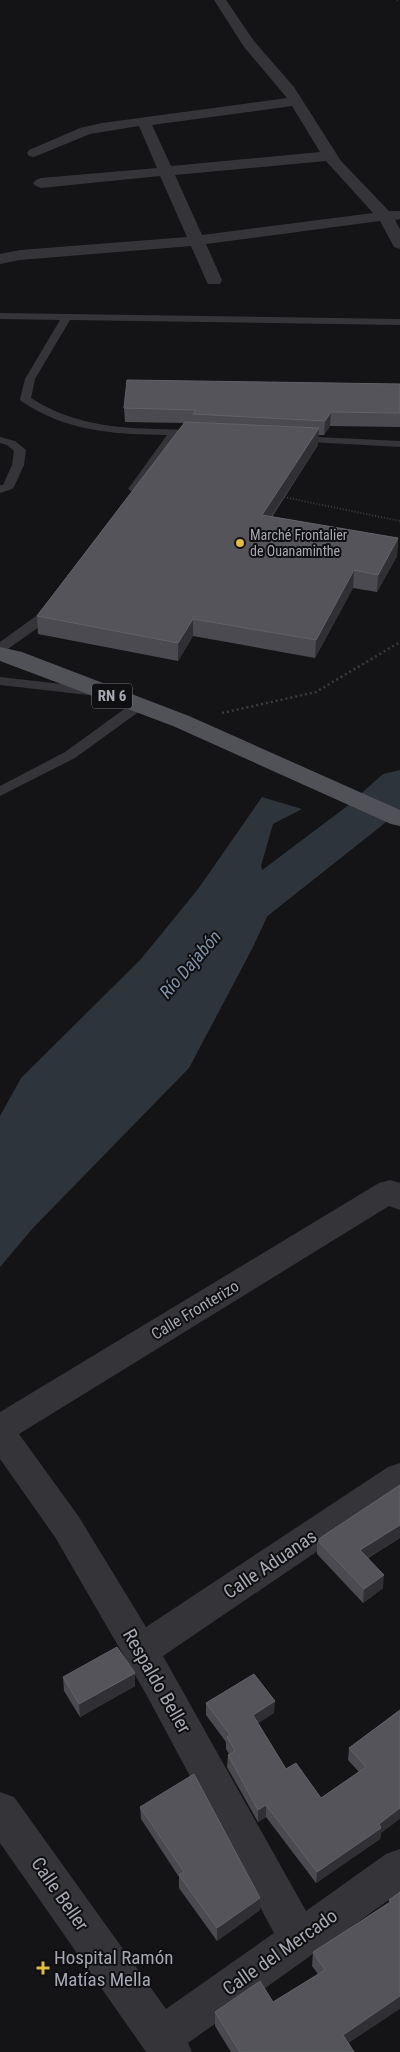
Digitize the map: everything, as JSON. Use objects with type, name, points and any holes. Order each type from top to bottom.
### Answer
[{"type":"main road","name":"RN 6","points":[[0,654],[181,721],[400,819]]},
{"type":"street","points":[[220,0],[249,44],[289,90],[335,164],[392,215],[400,244]]},
{"type":"street","points":[[34,153],[86,131],[296,101]]},
{"type":"street","points":[[144,122],[198,240],[214,280]]},
{"type":"street","points":[[41,183],[330,156]]},
{"type":"street","points":[[0,259],[198,240],[392,215]]},
{"type":"street","name":"Calle Fronterizo","points":[[0,1431],[395,1195]]},
{"type":"street","name":"Respaldo Beller","points":[[0,1431],[67,1527],[159,1682],[299,1939]]},
{"type":"street","name":"Calle Aduanas","points":[[140,1651],[400,1477]]},
{"type":"street","name":"Calle Beller","points":[[0,1810],[166,2044]]},
{"type":"street","name":"Calle del Mercado","points":[[166,2044],[299,1939],[400,1868]]},
{"type":"lane","points":[[0,316],[400,322]]},
{"type":"lane","points":[[67,316],[30,379],[25,399],[40,411],[67,422],[96,428],[214,434]]},
{"type":"lane","points":[[129,497],[175,432]]},
{"type":"lane","points":[[283,438],[400,444]]},
{"type":"lane","points":[[0,440],[11,443],[20,450],[18,465],[8,487],[0,490]]},
{"type":"lane","points":[[0,648],[41,619],[59,595]]},
{"type":"lane","points":[[0,681],[101,692]]},
{"type":"lane","points":[[0,792],[70,755],[139,706]]},
{"type":"path","points":[[284,498],[399,521]]},
{"type":"path","points":[[181,721],[256,707],[316,692],[400,642]]},
{"type":"water","points":[[262,797],[302,809],[273,824],[261,866],[273,904],[252,949],[189,1068],[33,1228],[0,1267],[0,1116],[21,1078],[141,959],[198,889]]},
{"type":"building","points":[[127,380],[400,384],[400,413],[331,412],[325,421],[193,414],[196,410],[124,408]]},
{"type":"building","points":[[185,422],[319,428],[262,515],[398,538],[378,575],[354,570],[316,640],[193,619],[178,643],[37,616]]},
{"type":"building","points":[[400,1485],[400,1525],[360,1550],[384,1575],[364,1589],[317,1540]]},
{"type":"building","points":[[117,1647],[135,1673],[79,1704],[63,1677]]},
{"type":"building","points":[[254,1674],[275,1701],[253,1715],[286,1769],[296,1763],[321,1798],[366,1767],[349,1748],[400,1710],[400,1808],[379,1824],[381,1828],[317,1872],[266,1805],[258,1810],[228,1755],[235,1751],[227,1737],[230,1735],[206,1703]]},
{"type":"building","points":[[194,1774],[260,1898],[217,1928],[179,1875],[184,1872],[140,1807]]},
{"type":"building","points":[[400,1892],[400,1996],[343,2035],[354,2052],[240,2052],[215,2012],[260,1981],[273,2002],[325,1970],[313,1952],[391,1902],[389,1900]]},
{"type":"waterway","name":"Río Dajabón","points":[[212,939],[227,922],[363,817],[400,784]]},
{"type":"place","name":"Marché Frontalier de Ouanaminthe","points":[[240,543]]},
{"type":"place","name":"Hospital Ramón Matías Mella","points":[[43,1968]]}]
